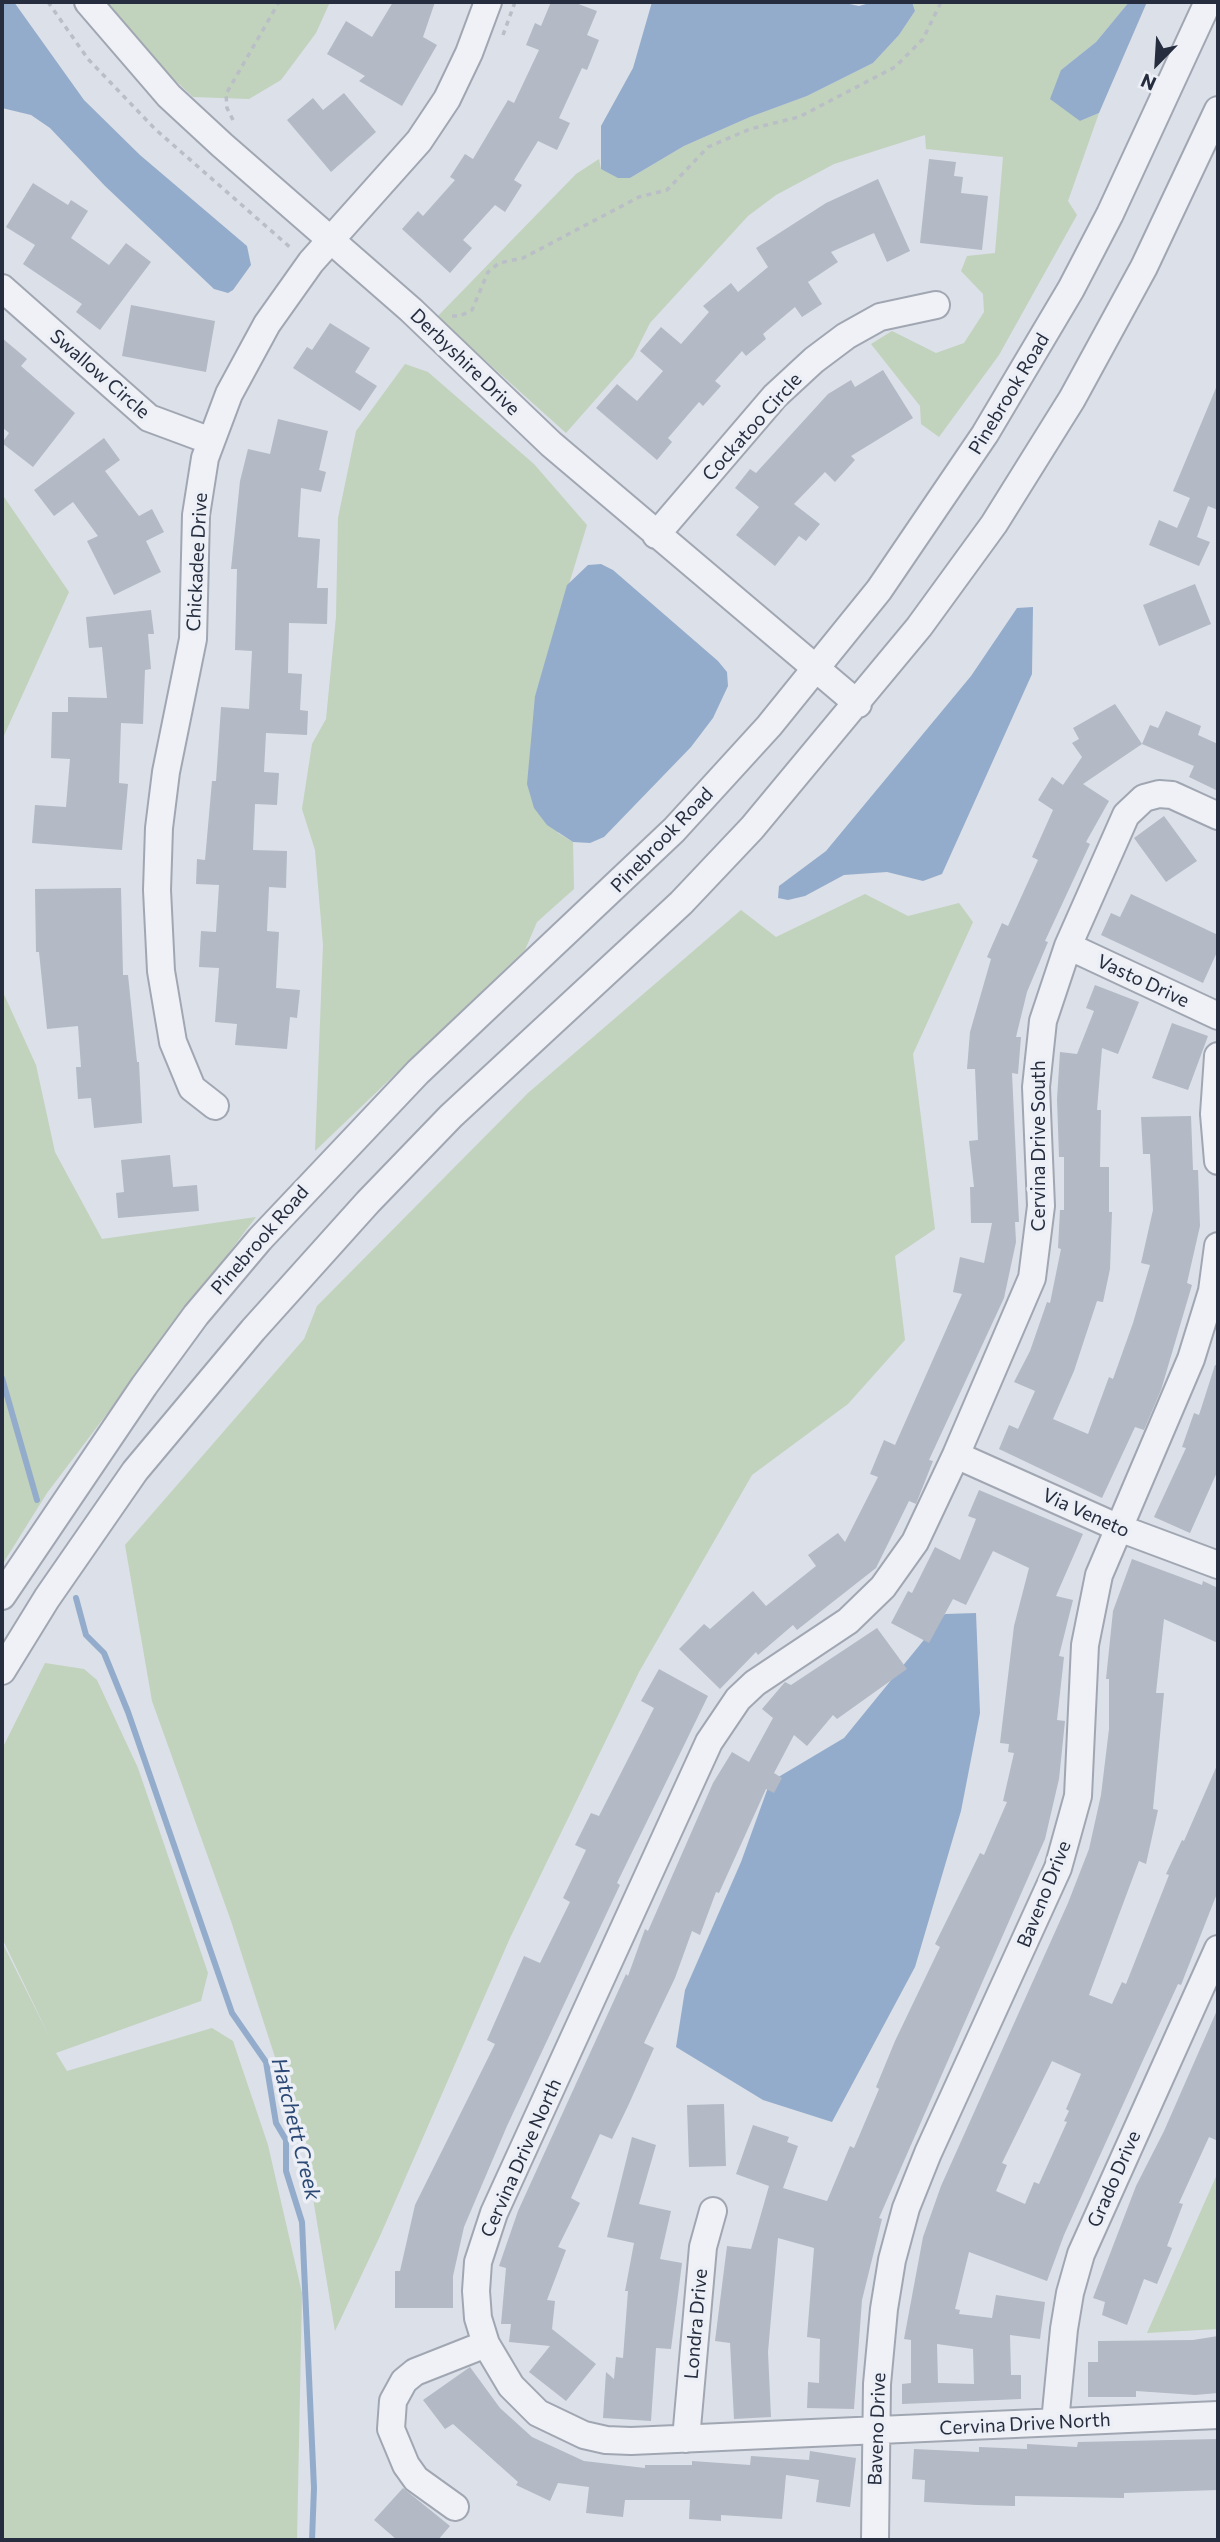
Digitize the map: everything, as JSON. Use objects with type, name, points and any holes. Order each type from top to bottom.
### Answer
[{"type":"street","name":"Derbyshire Drive","points":[[88,2],[169,96],[411,310],[551,444],[858,704]]},
{"type":"street","name":"Chickadee Drive","points":[[215,1106],[192,1088],[173,1042],[162,971],[157,890],[162,795],[193,639],[196,515],[211,441],[229,394],[267,324],[331,241],[390,176],[433,120],[469,53],[488,2]]},
{"type":"street","name":"Pinebrook Road","points":[[2,1596],[144,1386],[196,1315],[260,1239],[418,1072],[674,830],[769,726],[910,547],[1007,399],[1110,214],[1208,2]]},
{"type":"street","points":[[2,1671],[47,1598],[135,1471],[297,1280],[451,1116],[681,903],[752,828],[858,704],[960,573],[1053,431],[1144,267],[1218,110]]},
{"type":"street","name":"Swallow Circle","points":[[2,288],[149,418],[211,441]]},
{"type":"street","name":"Cockatoo Circle","points":[[656,535],[775,396],[814,360],[846,336],[880,317],[936,305]]},
{"type":"street","name":"Cervina Drive South","points":[[956,1455],[1023,1303],[1034,1266],[1041,1206],[1036,1087],[1038,1056],[1046,1010],[1068,946],[1126,815],[1135,804],[1159,793],[1172,795],[1218,816]]},
{"type":"street","name":"Vasto Drive","points":[[1068,946],[1218,1016]]},
{"type":"street","points":[[1218,1056],[1214,1114],[1218,1161]]},
{"type":"street","name":"Baveno Drive","points":[[875,2540],[877,2431],[884,2309],[906,2208],[1058,1868],[1069,1833],[1081,1760],[1085,1645],[1099,1576],[1195,1349],[1212,1291],[1218,1246]]},
{"type":"street","name":"Via Veneto","points":[[956,1455],[1119,1528],[1218,1565]]},
{"type":"street","name":"Cervina Drive North","points":[[956,1455],[915,1542],[883,1587],[848,1621],[755,1683],[730,1709],[709,1742],[485,2237],[476,2291],[478,2318],[486,2344],[497,2366],[523,2400],[561,2425],[606,2440],[686,2439],[1218,2415]]},
{"type":"street","name":"Grado Drive","points":[[1055,2422],[1066,2317],[1081,2254],[1218,1949]]},
{"type":"street","name":"Londra Drive","points":[[686,2439],[703,2248],[713,2211]]},
{"type":"street","points":[[455,2507],[416,2479],[405,2465],[391,2429],[393,2402],[404,2382],[415,2372],[486,2344]]},
{"type":"path","points":[[47,2],[88,59],[138,112],[299,255]]},
{"type":"path","points":[[237,126],[227,108],[226,94],[279,2]]},
{"type":"path","points":[[446,312],[460,316],[472,310],[488,272],[499,263],[523,258],[639,197],[667,190],[708,147],[750,129],[799,117],[895,67],[923,38],[942,2]]},
{"type":"green space","points":[[106,2],[330,2],[316,33],[281,80],[249,99],[193,97],[134,42]]},
{"type":"green space","points":[[912,2],[1129,2],[1096,42],[1061,70],[1080,121],[1099,113],[1068,201],[1077,215],[999,355],[939,437],[921,424],[920,406],[871,344],[892,331],[936,353],[964,343],[984,312],[983,294],[961,271],[967,256],[995,253],[1003,157],[926,149],[925,135],[834,164],[776,195],[748,216],[650,323],[633,357],[566,433],[437,317],[576,174],[599,159],[601,169],[630,178],[684,146],[807,96],[873,63],[899,35],[915,11]]},
{"type":"green space","points":[[405,364],[428,372],[534,464],[587,525],[535,696],[558,833],[573,842],[574,889],[537,922],[525,950],[315,1151],[323,945],[315,850],[302,809],[312,744],[326,719],[336,617],[338,518],[356,431]]},
{"type":"green space","points":[[2,494],[69,592],[2,740]]},
{"type":"green space","points":[[865,894],[908,916],[959,903],[973,922],[913,1054],[935,1229],[895,1256],[905,1340],[848,1404],[752,1475],[639,1672],[510,1938],[380,2236],[335,2331],[305,2150],[231,1921],[152,1701],[125,1545],[304,1339],[317,1306],[528,1093],[741,910],[776,937]]},
{"type":"green space","points":[[2,990],[36,1065],[55,1152],[102,1239],[256,1217],[47,1493],[2,1565]]},
{"type":"green space","points":[[45,1663],[84,1669],[97,1680],[138,1768],[208,1973],[201,2001],[56,2053],[67,2071],[212,2028],[233,2041],[268,2145],[302,2293],[297,2540],[2,2540],[2,1942],[50,2038],[2,1938],[2,1749]]},
{"type":"green space","points":[[1218,2172],[1218,2329],[1147,2333]]},
{"type":"water","points":[[2,2],[14,2],[84,100],[140,155],[247,246],[251,265],[233,290],[228,293],[214,289],[105,186],[50,128],[31,115],[2,108]]},
{"type":"water","points":[[652,2],[840,2],[859,6],[873,2],[912,2],[915,11],[899,35],[873,63],[807,96],[684,146],[630,178],[618,178],[601,169],[601,126],[633,68]]},
{"type":"water","points":[[1129,2],[1147,2],[1099,113],[1080,121],[1050,99],[1061,70],[1096,42]]},
{"type":"water","points":[[601,564],[613,570],[718,661],[727,672],[728,686],[713,718],[691,747],[604,837],[590,843],[573,842],[547,825],[534,808],[527,784],[535,696],[567,585],[588,565]]},
{"type":"water","points":[[1033,607],[1032,674],[942,874],[923,881],[887,872],[844,875],[805,896],[788,900],[778,898],[779,886],[826,851],[971,676],[1017,608]]},
{"type":"water","points":[[976,1613],[980,1713],[961,1811],[915,1967],[832,2122],[763,2100],[676,2047],[685,1990],[741,1862],[770,1782],[844,1738],[945,1614]]},
{"type":"building","points":[[393,2],[435,2],[423,37],[437,45],[402,106],[359,81],[365,76],[327,54],[346,21],[372,37]]},
{"type":"building","points":[[551,2],[573,2],[597,11],[587,35],[599,40],[587,70],[582,68],[559,118],[570,123],[557,150],[538,141],[514,180],[522,185],[505,212],[495,205],[463,240],[472,248],[450,273],[402,229],[418,211],[423,216],[455,180],[450,177],[465,154],[473,159],[508,100],[514,103],[539,50],[526,45],[535,23],[541,26]]},
{"type":"building","points":[[344,93],[376,132],[331,172],[287,120],[313,98],[323,110]]},
{"type":"building","points":[[929,159],[956,162],[954,176],[963,177],[961,193],[988,196],[982,250],[920,243]]},
{"type":"building","points":[[878,179],[910,251],[887,262],[874,233],[831,252],[838,262],[808,282],[822,304],[802,317],[795,307],[763,334],[766,339],[746,356],[742,351],[715,381],[721,386],[703,406],[699,402],[668,438],[672,442],[657,460],[596,408],[617,384],[637,401],[663,371],[640,351],[661,327],[681,344],[709,312],[703,306],[731,283],[738,292],[768,267],[756,248],[826,203]]},
{"type":"building","points":[[33,183],[68,205],[71,200],[88,211],[71,238],[109,265],[126,243],[151,262],[100,330],[76,312],[82,304],[23,264],[35,245],[6,227]]},
{"type":"building","points":[[131,305],[215,321],[206,372],[122,356]]},
{"type":"building","points":[[330,323],[370,348],[355,372],[377,386],[360,411],[293,368],[307,347],[312,350]]},
{"type":"building","points":[[2,338],[27,359],[21,366],[75,413],[33,467],[2,443],[9,433],[2,427]]},
{"type":"building","points":[[883,370],[913,418],[851,456],[855,460],[835,482],[825,472],[794,504],[820,524],[806,541],[799,536],[775,566],[736,535],[759,507],[735,488],[750,469],[756,473],[828,394],[851,380],[855,387]]},
{"type":"building","points":[[1218,383],[1218,510],[1208,506],[1197,537],[1210,542],[1199,566],[1149,545],[1159,520],[1177,528],[1190,498],[1173,491]]},
{"type":"building","points":[[278,419],[328,431],[319,470],[326,472],[321,492],[301,488],[298,537],[320,539],[317,588],[328,588],[327,624],[289,623],[288,673],[302,674],[300,710],[308,711],[307,735],[266,733],[264,772],[279,773],[277,805],[255,804],[253,850],[287,851],[286,888],[269,887],[267,931],[279,932],[276,988],[300,990],[297,1018],[290,1017],[287,1049],[235,1045],[237,1024],[215,1022],[219,968],[199,967],[201,931],[216,932],[219,885],[196,884],[197,859],[205,860],[212,781],[216,781],[221,707],[249,709],[252,651],[235,650],[237,569],[231,569],[240,481],[248,449],[270,454]]},
{"type":"building","points":[[104,438],[120,460],[105,471],[139,516],[152,509],[164,532],[146,541],[161,572],[114,595],[87,541],[98,536],[73,502],[54,516],[34,490]]},
{"type":"building","points":[[1195,584],[1211,624],[1159,646],[1143,605]]},
{"type":"building","points":[[151,610],[154,634],[148,634],[151,669],[145,670],[143,724],[121,723],[119,783],[128,784],[122,850],[32,843],[35,805],[66,807],[70,759],[51,758],[52,712],[68,712],[68,697],[107,698],[102,647],[89,648],[86,617]]},
{"type":"building","points":[[1115,704],[1142,744],[1083,784],[1109,801],[1086,842],[1090,844],[1045,941],[1048,942],[1027,992],[1016,1037],[1021,1037],[1018,1074],[1012,1073],[1019,1222],[1015,1222],[1016,1242],[1004,1298],[929,1460],[933,1461],[916,1504],[909,1501],[876,1568],[797,1630],[793,1625],[758,1655],[756,1652],[720,1689],[679,1649],[704,1624],[710,1629],[753,1591],[766,1606],[816,1566],[808,1555],[838,1533],[845,1542],[878,1477],[870,1474],[884,1440],[895,1445],[962,1294],[953,1292],[960,1257],[984,1263],[992,1223],[971,1223],[970,1187],[974,1187],[969,1141],[978,1140],[975,1069],[967,1069],[970,1032],[991,959],[987,957],[1002,923],[1008,926],[1038,860],[1032,857],[1053,810],[1038,800],[1052,777],[1063,785],[1082,757],[1072,743],[1079,739],[1073,728]]},
{"type":"building","points":[[1166,711],[1201,726],[1198,735],[1218,744],[1218,791],[1189,777],[1194,766],[1142,744],[1150,725],[1158,728]]},
{"type":"building","points":[[1164,816],[1197,861],[1166,882],[1134,838]]},
{"type":"building","points":[[121,888],[123,975],[128,975],[139,1062],[142,1123],[94,1128],[91,1098],[78,1099],[76,1067],[81,1067],[78,1026],[47,1029],[39,952],[36,952],[35,889]]},
{"type":"building","points":[[1131,894],[1218,935],[1218,950],[1203,983],[1101,935],[1111,913],[1120,917]]},
{"type":"building","points":[[1095,985],[1139,1002],[1118,1054],[1102,1048],[1097,1110],[1101,1110],[1100,1167],[1109,1167],[1109,1212],[1112,1212],[1110,1269],[1103,1302],[1097,1301],[1074,1371],[1053,1419],[1088,1434],[1109,1377],[1113,1379],[1150,1265],[1141,1263],[1153,1210],[1150,1154],[1143,1154],[1141,1117],[1191,1116],[1193,1170],[1198,1170],[1200,1226],[1187,1283],[1192,1285],[1161,1390],[1144,1430],[1135,1427],[1102,1498],[999,1449],[1009,1425],[1018,1429],[1035,1391],[1014,1382],[1030,1351],[1047,1302],[1050,1303],[1061,1249],[1058,1248],[1060,1210],[1064,1210],[1064,1157],[1059,1157],[1057,1099],[1060,1052],[1077,1054],[1094,1011],[1086,1008]]},
{"type":"building","points":[[1172,1023],[1208,1036],[1188,1090],[1152,1078]]},
{"type":"building","points":[[170,1155],[173,1187],[197,1185],[199,1211],[118,1218],[116,1193],[124,1192],[121,1160]]},
{"type":"building","points":[[1215,1365],[1218,1366],[1218,1470],[1190,1533],[1154,1517],[1186,1448],[1182,1447],[1194,1413],[1199,1415]]},
{"type":"building","points":[[979,1490],[1083,1534],[1056,1596],[1073,1600],[1059,1656],[1064,1657],[1057,1720],[1065,1721],[1059,1779],[1045,1839],[879,2218],[882,2219],[862,2300],[854,2409],[807,2408],[808,2382],[819,2383],[820,2339],[807,2337],[814,2248],[778,2238],[768,2352],[771,2417],[734,2419],[730,2343],[715,2341],[727,2246],[751,2249],[769,2186],[736,2174],[753,2125],[789,2137],[787,2142],[798,2146],[783,2188],[827,2201],[850,2146],[854,2148],[879,2089],[876,2087],[895,2041],[940,1947],[935,1944],[980,1853],[984,1855],[1007,1802],[1003,1801],[1014,1753],[1008,1752],[1009,1744],[1000,1743],[1014,1626],[1029,1568],[993,1551],[966,1605],[953,1599],[929,1643],[891,1623],[908,1591],[912,1593],[935,1547],[960,1560],[976,1519],[968,1516]]},
{"type":"building","points":[[1132,1559],[1202,1585],[1203,1581],[1218,1588],[1218,1643],[1164,1619],[1156,1693],[1164,1693],[1153,1809],[1158,1810],[1146,1864],[1139,1861],[1089,1995],[1112,2004],[1122,1982],[1126,1984],[1169,1875],[1166,1874],[1182,1840],[1184,1841],[1218,1763],[1218,1891],[1181,1985],[1178,1984],[1144,2058],[1064,2235],[1047,2281],[969,2252],[955,2309],[960,2310],[959,2314],[992,2318],[996,2295],[1045,2302],[1040,2339],[1010,2335],[1011,2375],[1021,2375],[1021,2399],[902,2404],[902,2384],[911,2383],[911,2340],[904,2339],[923,2237],[941,2186],[1068,1903],[1089,1849],[1101,1795],[1109,1729],[1109,1679],[1106,1679],[1113,1611]],"holes":[[[1052,2061],[1081,2074],[1066,2109],[1069,2111],[1064,2121],[1067,2122],[1039,2184],[1034,2182],[1025,2204],[996,2191],[1007,2165],[1002,2163]],[[937,2344],[973,2349],[974,2384],[938,2383]]]},
{"type":"building","points":[[877,1628],[907,1669],[837,1719],[833,1715],[807,1746],[794,1735],[774,1773],[782,1778],[774,1793],[766,1789],[719,1893],[716,1892],[700,1935],[692,1931],[675,1978],[644,2043],[654,2048],[628,2106],[612,2139],[600,2134],[571,2198],[580,2203],[558,2247],[566,2250],[547,2300],[555,2301],[552,2329],[596,2364],[566,2401],[529,2372],[550,2346],[509,2342],[511,2324],[501,2324],[506,2268],[499,2266],[518,2211],[626,1974],[628,1976],[645,1929],[648,1931],[713,1783],[732,1752],[749,1762],[773,1718],[762,1709],[785,1682],[791,1685]]},
{"type":"building","points":[[659,1669],[708,1696],[617,1883],[620,1885],[507,2126],[464,2227],[453,2276],[453,2308],[395,2308],[395,2271],[400,2271],[415,2205],[495,2044],[487,2040],[524,1956],[540,1963],[570,1902],[563,1898],[586,1850],[575,1845],[591,1813],[599,1816],[654,1708],[641,1701]]},
{"type":"building","points":[[1218,2008],[1218,2141],[1209,2137],[1179,2203],[1183,2204],[1167,2246],[1172,2248],[1157,2284],[1144,2279],[1127,2325],[1102,2315],[1105,2302],[1093,2298],[1136,2186],[1164,2131]]},
{"type":"building","points":[[724,2104],[726,2166],[689,2167],[687,2105]]},
{"type":"building","points":[[632,2137],[656,2145],[639,2204],[671,2211],[660,2259],[682,2263],[671,2349],[656,2348],[651,2421],[603,2418],[606,2372],[614,2379],[616,2357],[623,2358],[628,2291],[625,2291],[634,2243],[607,2237]]},
{"type":"building","points":[[1218,2336],[1218,2393],[1195,2395],[1136,2391],[1136,2397],[1088,2397],[1088,2362],[1098,2362],[1098,2341],[1193,2340]]},
{"type":"building","points":[[470,2367],[500,2408],[532,2437],[584,2461],[645,2468],[645,2465],[692,2465],[692,2461],[750,2465],[751,2456],[809,2460],[810,2451],[856,2458],[850,2507],[816,2502],[819,2480],[786,2475],[782,2519],[721,2515],[721,2521],[689,2519],[690,2500],[625,2500],[623,2517],[586,2513],[589,2487],[558,2483],[550,2501],[516,2485],[518,2482],[453,2424],[445,2429],[423,2400]]},
{"type":"building","points":[[1218,2439],[1218,2490],[1124,2493],[1124,2498],[1015,2496],[1015,2506],[977,2505],[924,2502],[925,2480],[912,2479],[914,2449],[979,2452],[979,2447],[1027,2449],[1027,2444],[1077,2447],[1078,2442]]},
{"type":"building","points":[[403,2488],[450,2526],[438,2540],[397,2540],[374,2520]]},
{"type":"waterway","name":"Hatchett Creek","points":[[2,1378],[37,1500]]},
{"type":"waterway","name":"Hatchett Creek","points":[[76,1598],[86,1635],[104,1653],[128,1712],[232,2013],[266,2062],[276,2123],[286,2140],[286,2171],[302,2222],[314,2488],[312,2540]]}]
